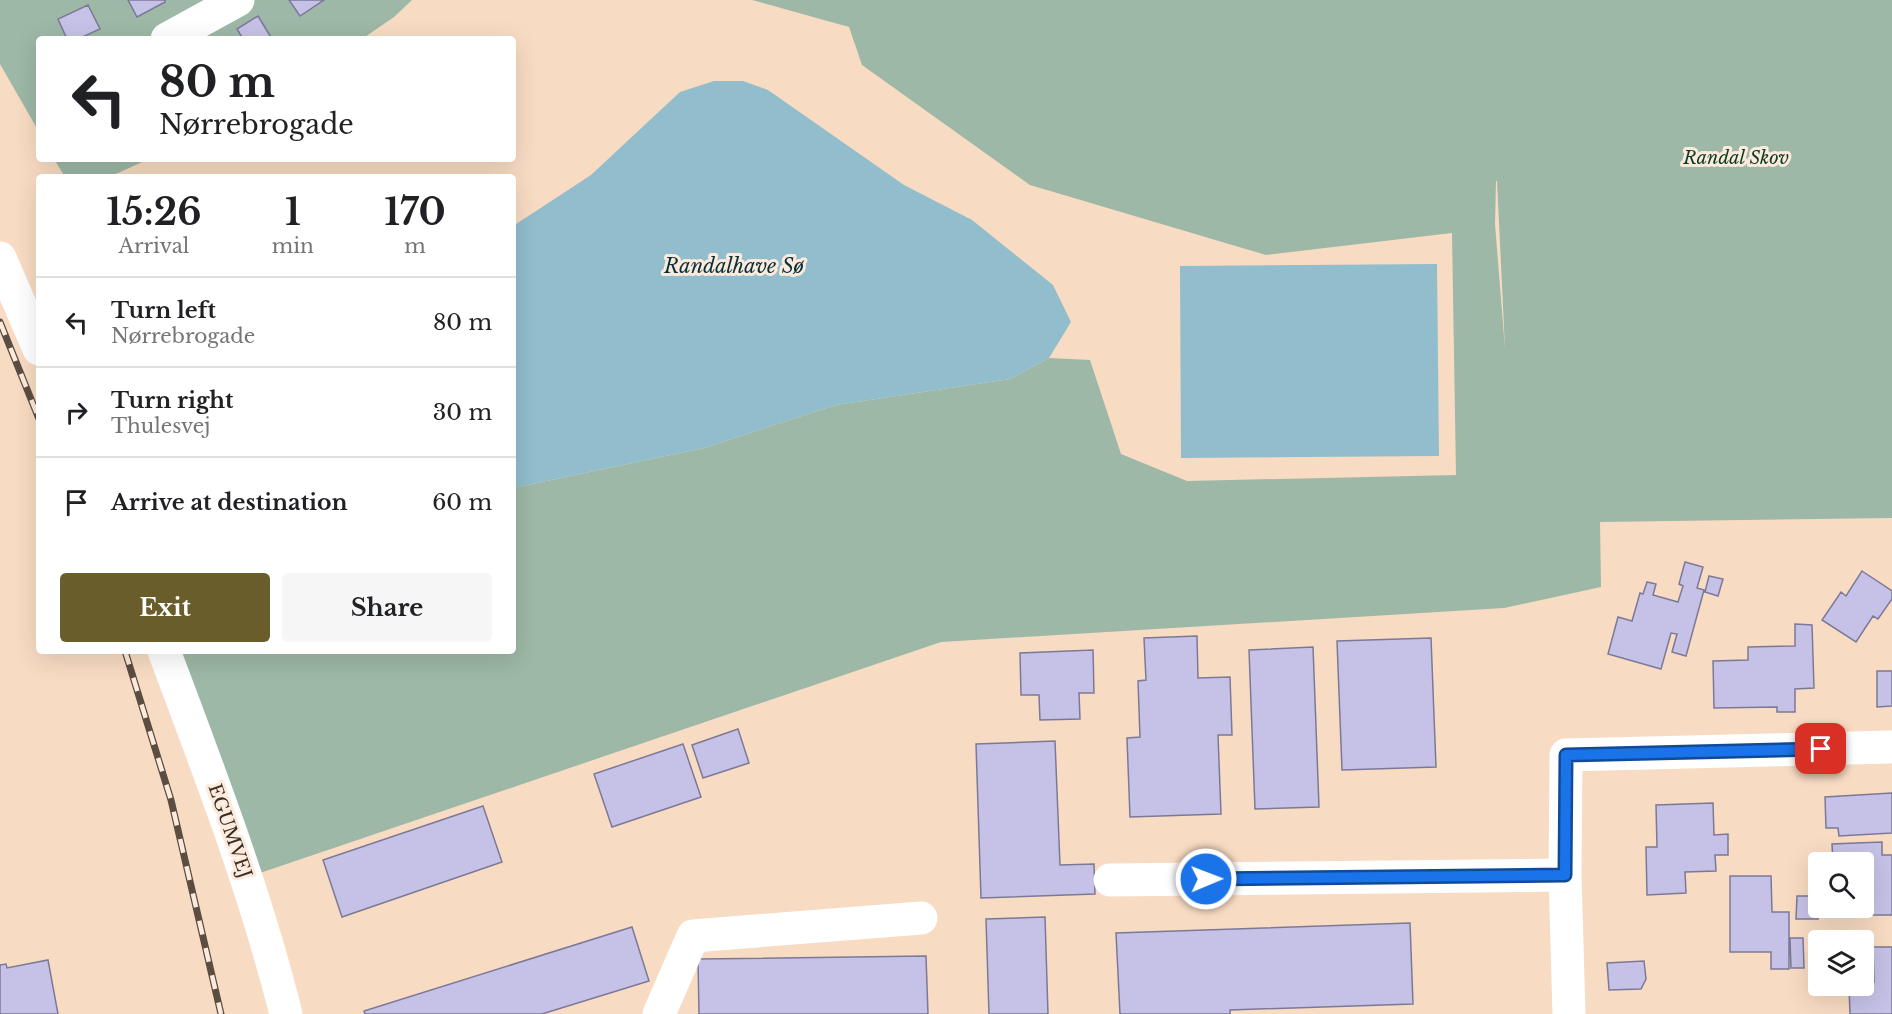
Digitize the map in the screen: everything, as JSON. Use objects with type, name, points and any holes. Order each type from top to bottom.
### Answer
[{"type":"street","points":[[172,36],[238,0]]},
{"type":"street","points":[[0,258],[36,342]]},
{"type":"street","name":"EGUMVEJ","points":[[165,654],[231,831],[270,948],[286,1014]]},
{"type":"street","points":[[1569,1014],[1565,875],[1566,755],[1892,747]]},
{"type":"street","points":[[1110,880],[1565,875]]},
{"type":"street","points":[[659,1014],[693,936],[921,918]]},
{"type":"green space","points":[[0,0],[412,0],[394,17],[366,36],[36,36],[36,127],[0,64]]},
{"type":"green space","name":"Randal Skov","points":[[752,0],[1892,0],[1892,518],[1600,522],[1601,587],[1504,608],[941,642],[260,873],[180,654],[516,654],[516,487],[704,448],[836,405],[1010,379],[1049,358],[1090,360],[1121,454],[1187,481],[1456,475],[1452,233],[1266,255],[1030,185],[862,65],[849,27]],"holes":[[[1496,181],[1497,181],[1505,349],[1495,224]]]},
{"type":"green space","points":[[56,162],[142,162],[116,174],[63,174]]},
{"type":"water","name":"Randalhave Sø","points":[[714,81],[743,81],[768,90],[904,185],[972,220],[1053,285],[1071,322],[1049,358],[1010,379],[836,405],[704,448],[516,487],[516,224],[591,175],[680,92]]},
{"type":"water","points":[[1437,264],[1439,456],[1181,458],[1180,266]]},
{"type":"building","points":[[128,0],[165,0],[165,2],[137,17]]},
{"type":"building","points":[[289,0],[324,0],[300,16]]},
{"type":"building","points":[[88,5],[100,29],[85,36],[66,36],[58,19]]},
{"type":"building","points":[[258,16],[270,36],[241,36],[237,29]]},
{"type":"building","points":[[1685,562],[1703,567],[1697,588],[1704,590],[1686,656],[1672,652],[1677,634],[1671,633],[1661,669],[1608,654],[1618,617],[1632,621],[1640,593],[1643,594],[1647,582],[1656,584],[1653,595],[1678,602],[1683,586],[1679,584]]},
{"type":"building","points":[[1862,571],[1892,591],[1892,599],[1878,619],[1873,616],[1856,642],[1822,620],[1841,592],[1846,596]]},
{"type":"building","points":[[1709,576],[1723,579],[1718,596],[1705,592]]},
{"type":"building","points":[[1795,624],[1812,625],[1814,688],[1795,689],[1795,712],[1777,712],[1777,707],[1714,708],[1713,661],[1748,660],[1748,647],[1795,646]]},
{"type":"building","points":[[1197,636],[1198,678],[1230,677],[1232,735],[1218,735],[1221,814],[1130,817],[1127,738],[1140,737],[1138,681],[1146,680],[1144,638]]},
{"type":"building","points":[[1431,638],[1436,767],[1342,770],[1337,641]]},
{"type":"building","points":[[1313,647],[1319,807],[1255,809],[1249,650]]},
{"type":"building","points":[[1093,650],[1094,693],[1079,693],[1080,719],[1040,720],[1039,695],[1021,695],[1020,653]]},
{"type":"building","points":[[1877,671],[1892,671],[1892,706],[1877,707]]},
{"type":"building","points":[[738,729],[749,763],[703,778],[692,745]]},
{"type":"building","points":[[1055,741],[1060,865],[1094,864],[1095,894],[981,898],[976,744]]},
{"type":"building","points":[[683,744],[701,797],[612,827],[594,774]]},
{"type":"building","points":[[1892,793],[1892,833],[1839,836],[1838,828],[1826,828],[1825,797]]},
{"type":"building","points":[[1713,803],[1714,835],[1728,834],[1728,855],[1715,855],[1716,871],[1685,872],[1686,893],[1647,895],[1646,847],[1657,847],[1656,805]]},
{"type":"building","points":[[483,806],[502,862],[342,917],[323,860]]},
{"type":"building","points":[[1882,842],[1882,855],[1892,855],[1892,915],[1874,915],[1874,852],[1832,852],[1832,844]]},
{"type":"building","points":[[1730,876],[1771,876],[1772,912],[1789,912],[1789,969],[1771,969],[1771,952],[1730,952]]},
{"type":"building","points":[[1797,896],[1808,896],[1808,918],[1818,919],[1796,919]]},
{"type":"building","points":[[1045,917],[1048,1014],[989,1014],[986,919]]},
{"type":"building","points":[[1410,923],[1413,1004],[1230,1010],[1230,1014],[1120,1014],[1116,933]]},
{"type":"building","points":[[632,927],[649,981],[542,1014],[365,1014],[364,1011]]},
{"type":"building","points":[[1790,938],[1803,938],[1804,968],[1791,968]]},
{"type":"building","points":[[1874,947],[1892,947],[1892,1014],[1850,1014],[1849,996],[1874,996]]},
{"type":"building","points":[[926,956],[928,1014],[699,1014],[698,959]]},
{"type":"building","points":[[48,960],[58,1014],[0,1014],[0,965],[6,964],[7,968]]},
{"type":"building","points":[[1644,961],[1646,979],[1641,989],[1609,990],[1607,963]]},
{"type":"railway","points":[[0,322],[36,412]]},
{"type":"railway","points":[[126,654],[171,800],[221,1014]]},
{"type":"route","points":[[1206,879],[1565,875],[1566,755],[1821,749]]}]
